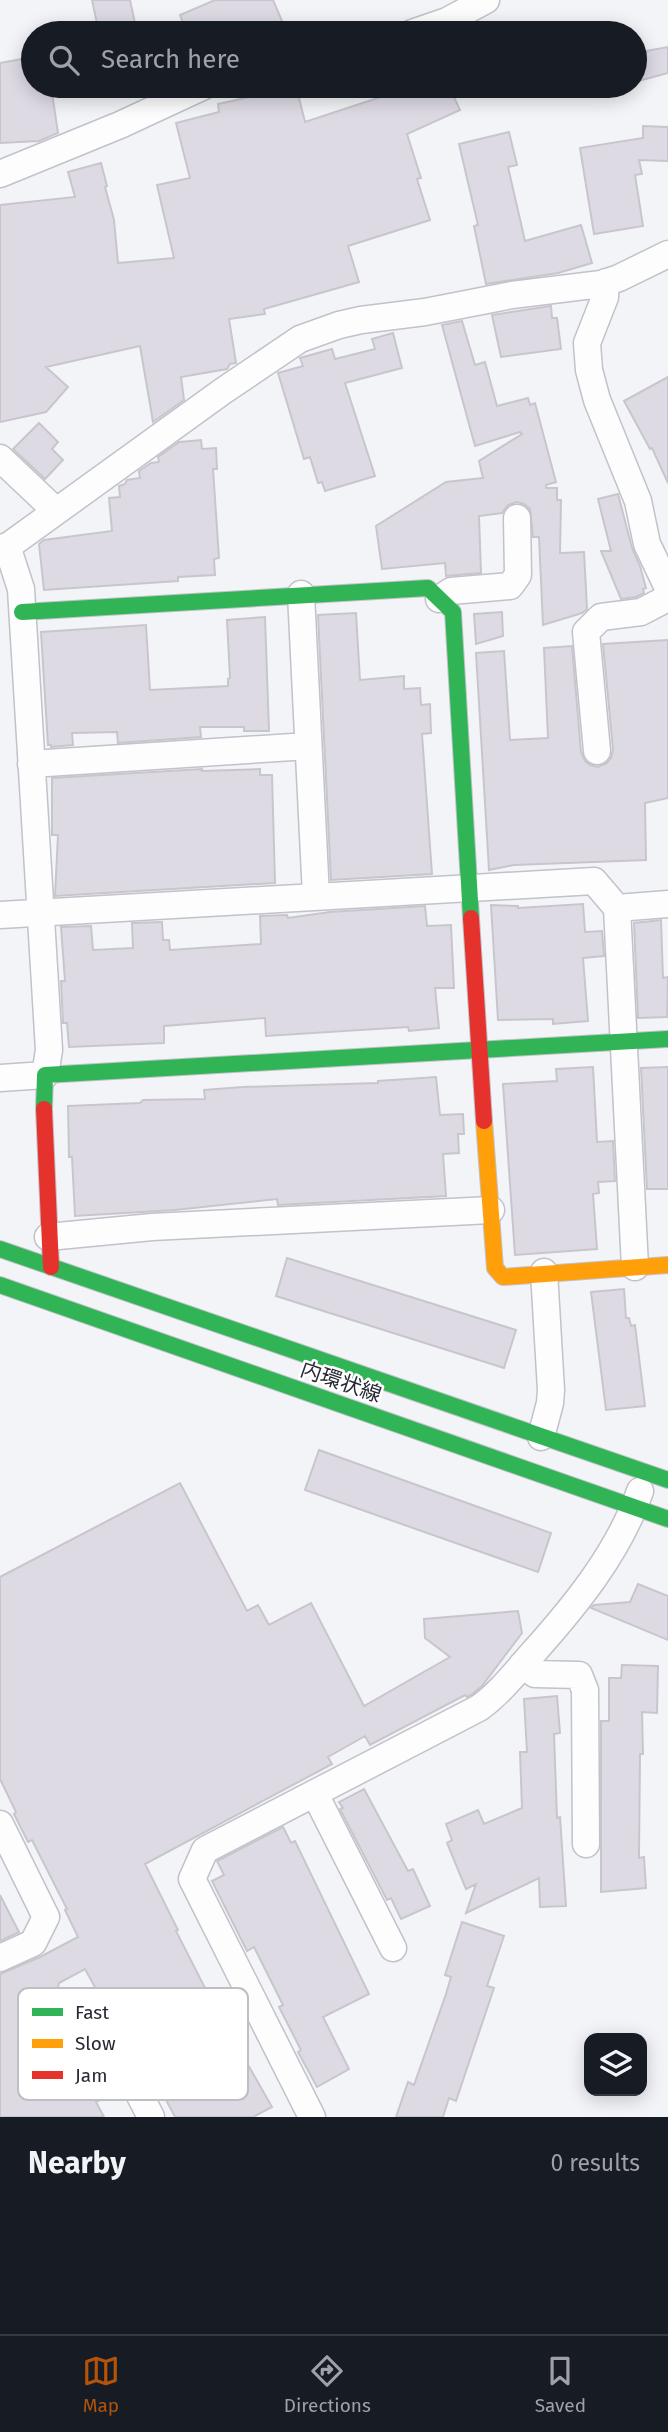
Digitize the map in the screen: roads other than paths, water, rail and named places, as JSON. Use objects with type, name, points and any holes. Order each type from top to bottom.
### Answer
[{"type":"street","points":[[449,21],[486,0]]},
{"type":"street","points":[[0,174],[178,98]]},
{"type":"street","points":[[51,1267],[43,1098],[49,1050],[21,589],[4,549],[223,391],[300,339],[361,320],[606,282],[668,254]]},
{"type":"street","points":[[606,282],[602,308],[587,343],[589,370],[597,400],[638,501],[647,544],[668,588]]},
{"type":"street","points":[[0,458],[56,511]]},
{"type":"street","points":[[439,598],[452,592],[510,586],[519,575],[517,518]]},
{"type":"street","points":[[22,612],[300,593],[428,588],[453,612],[495,1268],[503,1277],[668,1265]]},
{"type":"street","points":[[300,593],[316,896]]},
{"type":"street","points":[[597,751],[586,632],[601,617],[641,612],[668,595]]},
{"type":"street","points":[[31,764],[308,746]]},
{"type":"street","points":[[0,915],[594,881],[617,908],[635,1267]]},
{"type":"street","points":[[617,908],[668,904]]},
{"type":"street","points":[[0,1078],[668,1039]]},
{"type":"street","points":[[48,1237],[152,1227],[491,1210]]},
{"type":"street","name":"内環状線","points":[[0,1249],[657,1477]]},
{"type":"street","points":[[541,1437],[551,1390],[544,1272]]},
{"type":"street","name":"内環状線","points":[[0,1285],[668,1519]]},
{"type":"street","points":[[247,1988],[192,1879],[205,1850],[479,1708],[494,1697],[549,1635],[608,1558],[635,1507],[657,1477]]},
{"type":"street","points":[[522,1665],[535,1674],[579,1675],[585,1690],[586,1844]]},
{"type":"street","points":[[315,1794],[393,1948]]},
{"type":"street","points":[[0,1824],[46,1917],[33,1943],[0,1958]]},
{"type":"street","points":[[248,1990],[312,2117]]},
{"type":"street","points":[[142,2100],[151,2117]]}]
